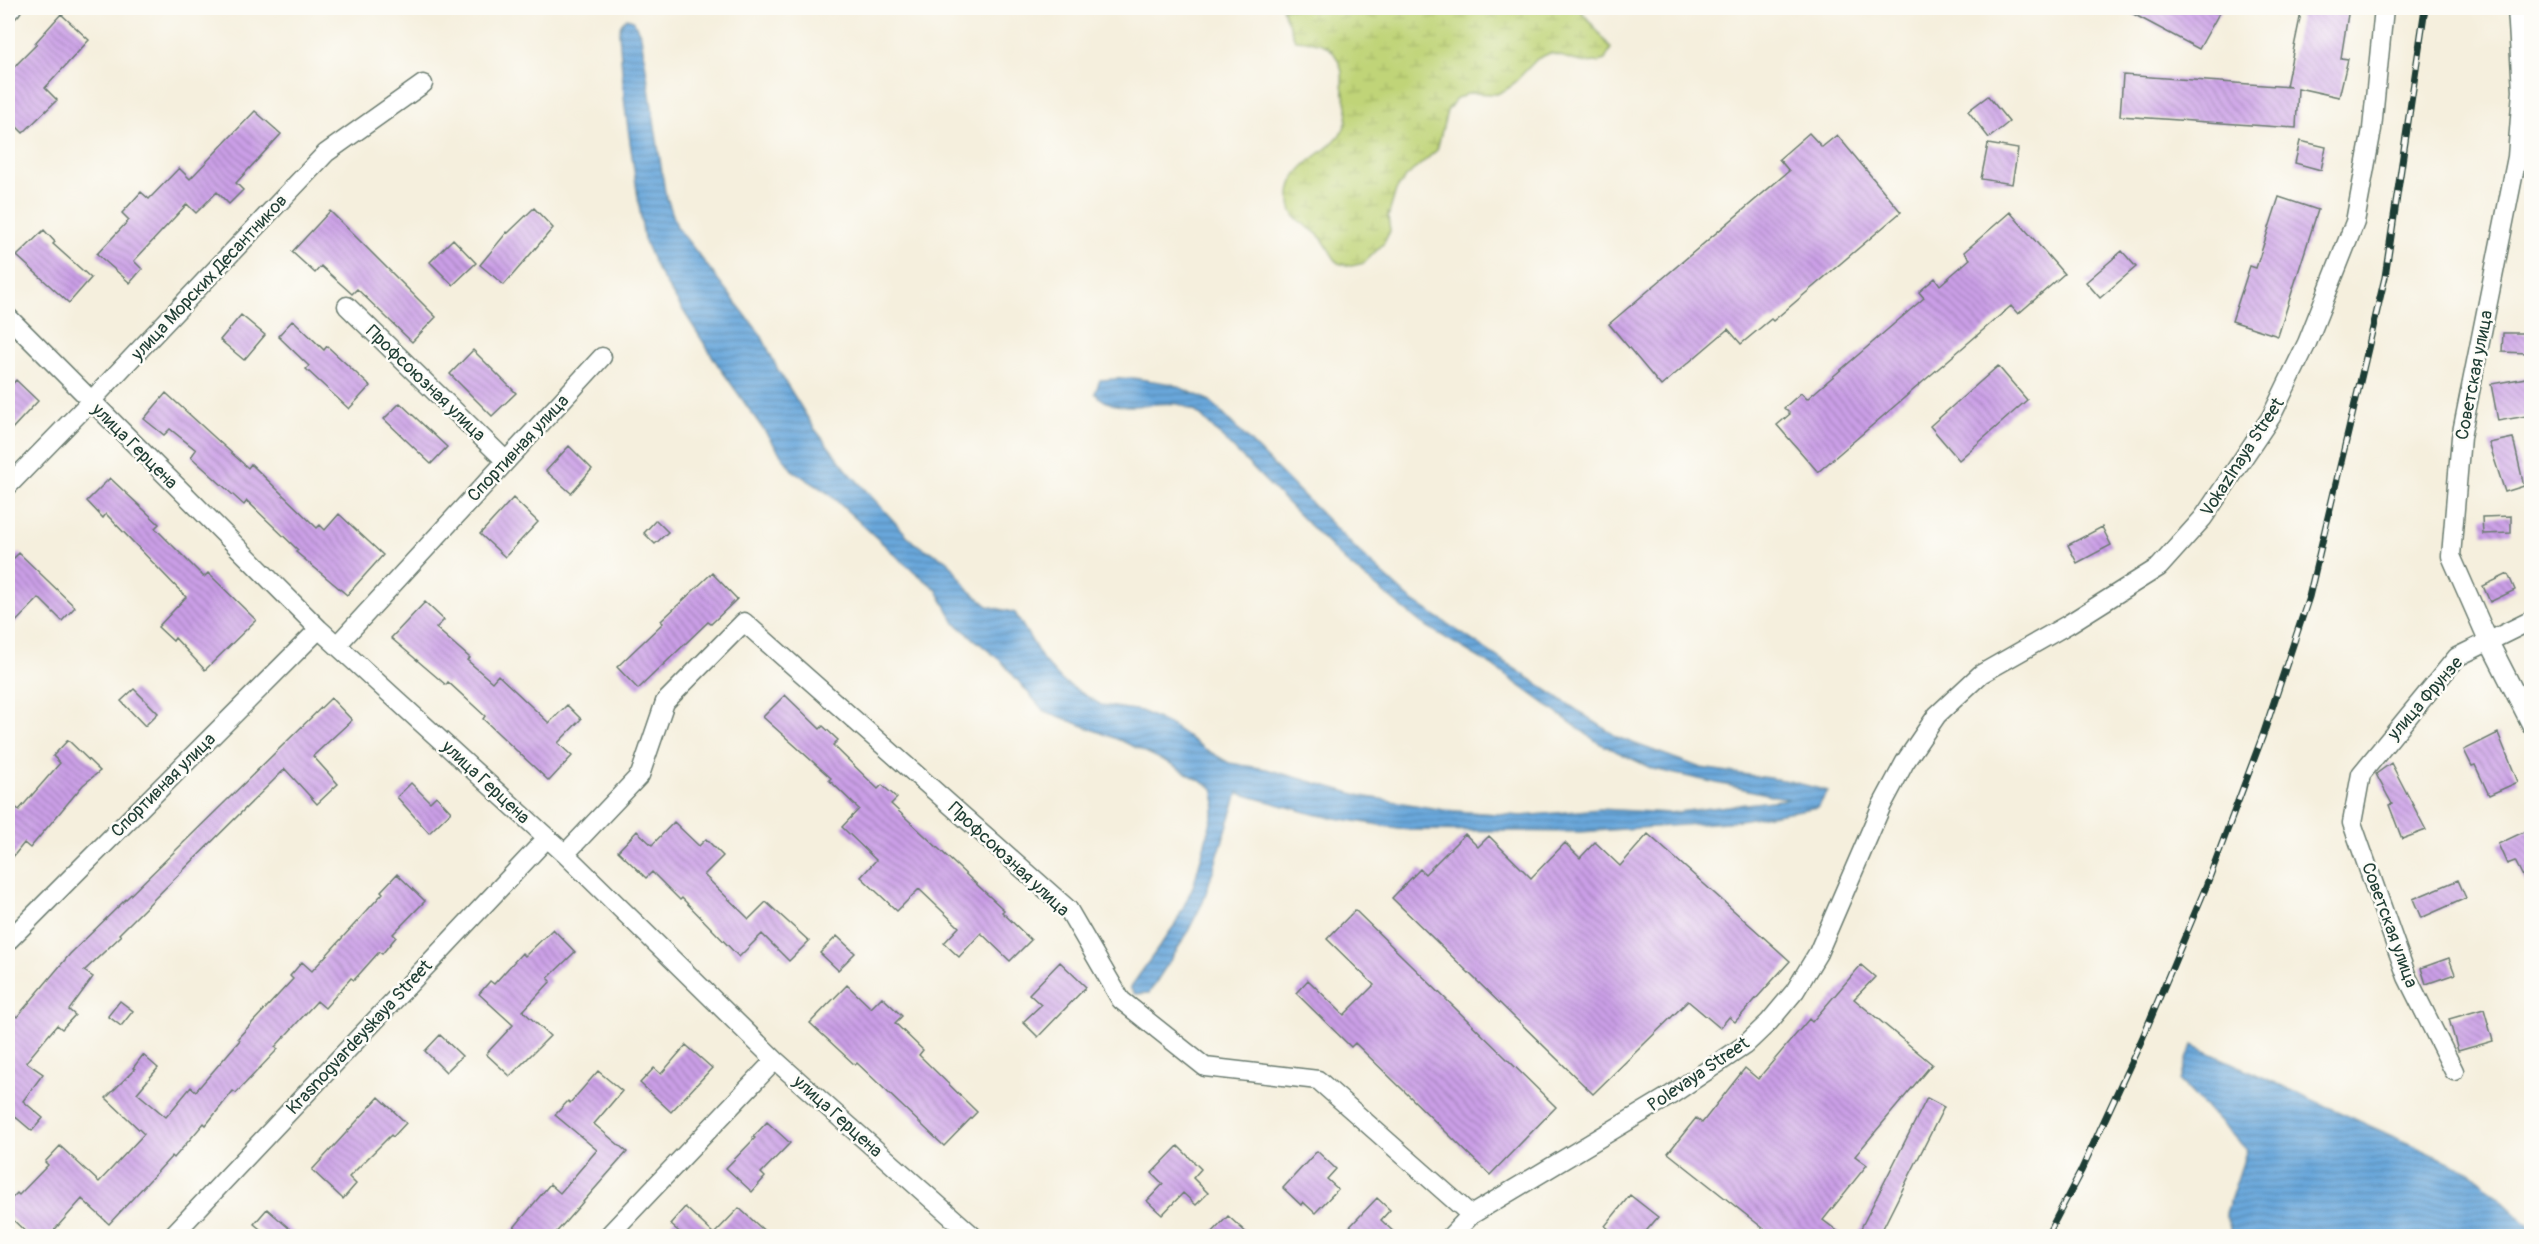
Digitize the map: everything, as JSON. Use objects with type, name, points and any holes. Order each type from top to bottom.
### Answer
[{"type":"street","points":[[8,12],[12,8]]},
{"type":"street","name":"Vokazlnaya Street","points":[[1937,716],[1980,674],[2067,625],[2159,567],[2203,518],[2271,417],[2307,343],[2355,222],[2372,129],[2384,8]]},
{"type":"street","name":"Советская улица","points":[[2517,8],[2522,91],[2517,157],[2461,437],[2451,556],[2488,640],[2532,726]]},
{"type":"street","name":"улица Морских Десантников","points":[[8,486],[326,153],[423,84]]},
{"type":"street","name":"Профсоюзная улица","points":[[347,306],[506,460]]},
{"type":"street","name":"улица Герцена","points":[[8,317],[90,402],[319,629],[565,854],[775,1060],[974,1236]]},
{"type":"street","name":"Спортивная улица","points":[[338,645],[602,357]]},
{"type":"street","name":"улица Фрунзе","points":[[2361,774],[2457,657],[2532,620]]},
{"type":"street","name":"Профсоюзная улица","points":[[565,854],[640,775],[665,702],[744,622],[1068,909],[1121,1000],[1205,1067],[1318,1080],[1471,1215]]},
{"type":"street","name":"Спортивная улица","points":[[8,941],[319,629]]},
{"type":"street","name":"Polevaya Street","points":[[1451,1236],[1471,1215],[1671,1095],[1745,1045],[1769,1022],[1795,991],[1818,953],[1882,805],[1905,762],[1937,716]]},
{"type":"street","name":"Советская улица","points":[[2361,774],[2352,823],[2407,976],[2454,1071]]},
{"type":"street","name":"Krasnogvardeyskaya Street","points":[[172,1236],[547,838]]},
{"type":"street","points":[[608,1236],[775,1060]]},
{"type":"green space","points":[[1282,8],[1579,8],[1611,48],[1605,60],[1590,63],[1550,53],[1537,59],[1509,88],[1497,94],[1469,93],[1455,100],[1447,111],[1437,150],[1406,177],[1396,190],[1388,217],[1390,231],[1384,243],[1364,263],[1351,266],[1338,263],[1323,240],[1297,219],[1291,208],[1291,187],[1295,177],[1310,160],[1336,139],[1343,130],[1348,110],[1342,88],[1342,72],[1335,55],[1319,43],[1295,40]]},
{"type":"water","points":[[626,18],[633,20],[641,36],[665,192],[677,227],[761,335],[778,370],[814,428],[847,470],[914,543],[948,561],[969,590],[988,606],[1015,613],[1043,660],[1062,681],[1101,705],[1141,711],[1172,726],[1229,763],[1266,769],[1362,796],[1444,810],[1522,816],[1600,809],[1669,813],[1789,799],[1653,769],[1599,743],[1491,665],[1421,623],[1346,562],[1199,414],[1182,405],[1124,406],[1114,404],[1095,393],[1100,380],[1133,378],[1172,384],[1210,401],[1362,555],[1410,599],[1619,738],[1701,768],[1789,781],[1828,791],[1818,807],[1727,822],[1580,832],[1411,830],[1317,815],[1238,793],[1203,902],[1185,937],[1149,993],[1135,994],[1130,988],[1176,923],[1194,884],[1216,803],[1213,788],[1171,764],[1122,741],[1043,710],[1002,662],[955,623],[936,589],[905,564],[828,493],[792,470],[718,365],[656,268],[644,239],[625,107],[619,33],[621,24]]},
{"type":"water","points":[[2192,1045],[2471,1172],[2531,1228],[2531,1236],[2232,1236],[2226,1213],[2247,1150],[2180,1081]]},
{"type":"building","points":[[2122,8],[2222,8],[2199,49]]},
{"type":"building","points":[[2302,8],[2349,8],[2341,58],[2348,59],[2339,97],[2298,88],[2296,128],[2120,116],[2123,75],[2291,87],[2286,86]]},
{"type":"building","points":[[61,14],[89,40],[45,88],[57,100],[23,133],[8,118],[8,73],[37,44],[35,43]]},
{"type":"building","points":[[1988,96],[2009,122],[1989,138],[1968,111]]},
{"type":"building","points":[[255,111],[281,134],[236,183],[243,190],[229,204],[217,192],[196,213],[187,204],[134,261],[142,269],[130,283],[97,254],[129,220],[122,213],[141,192],[149,199],[179,168],[190,179]]},
{"type":"building","points":[[1809,133],[1822,147],[1837,135],[1901,212],[1773,321],[1771,319],[1741,344],[1728,329],[1661,386],[1609,324],[1789,171],[1779,159]]},
{"type":"building","points":[[2300,141],[2326,147],[2321,170],[2295,163]]},
{"type":"building","points":[[1988,144],[2018,149],[2012,184],[1981,179]]},
{"type":"building","points":[[2279,197],[2318,210],[2278,336],[2232,321],[2250,266],[2256,268]]},
{"type":"building","points":[[534,208],[553,228],[504,285],[480,265],[507,232]]},
{"type":"building","points":[[330,211],[436,317],[412,342],[357,289],[352,294],[321,266],[315,273],[292,252]]},
{"type":"building","points":[[2010,212],[2064,274],[2018,314],[2011,306],[1818,472],[1777,425],[1790,414],[1784,408],[1801,393],[1807,399],[1924,298],[1919,292],[1935,278],[1940,285],[1970,259],[1964,252]]},
{"type":"building","points":[[44,230],[55,242],[53,244],[91,278],[69,303],[17,256]]},
{"type":"building","points":[[453,239],[476,263],[453,285],[430,262]]},
{"type":"building","points":[[2122,251],[2136,267],[2100,298],[2086,282]]},
{"type":"building","points":[[241,315],[265,335],[244,360],[220,340]]},
{"type":"building","points":[[293,320],[324,350],[327,346],[370,386],[349,409],[306,369],[309,366],[278,336]]},
{"type":"building","points":[[2503,333],[2528,333],[2527,353],[2502,352]]},
{"type":"building","points":[[473,350],[516,393],[492,416],[450,374]]},
{"type":"building","points":[[1998,366],[2027,400],[1959,460],[1930,426]]},
{"type":"building","points":[[2532,377],[2532,415],[2498,421],[2491,384]]},
{"type":"building","points":[[16,380],[38,401],[8,433],[8,389]]},
{"type":"building","points":[[166,393],[248,468],[251,464],[317,528],[320,525],[325,530],[339,514],[383,555],[347,595],[296,552],[298,550],[247,501],[244,505],[191,457],[196,450],[170,429],[164,435],[144,419]]},
{"type":"building","points":[[400,403],[447,447],[431,464],[384,419]]},
{"type":"building","points":[[2513,438],[2524,486],[2505,492],[2489,443]]},
{"type":"building","points":[[569,446],[592,469],[571,493],[546,471]]},
{"type":"building","points":[[110,478],[159,524],[155,528],[204,577],[208,573],[256,620],[205,670],[175,638],[173,641],[158,627],[186,597],[106,514],[103,518],[87,501]]},
{"type":"building","points":[[513,498],[538,522],[505,557],[480,534]]},
{"type":"building","points":[[2511,516],[2511,533],[2483,534],[2482,517]]},
{"type":"building","points":[[656,520],[668,532],[655,544],[644,533]]},
{"type":"building","points":[[2102,527],[2111,545],[2077,563],[2068,545]]},
{"type":"building","points":[[19,553],[75,607],[62,621],[39,598],[8,630],[8,564]]},
{"type":"building","points":[[712,573],[737,599],[711,624],[708,622],[638,689],[617,667]]},
{"type":"building","points":[[2508,574],[2515,590],[2490,602],[2483,586]]},
{"type":"building","points":[[425,602],[444,620],[436,628],[470,658],[467,660],[492,682],[498,675],[549,723],[567,705],[581,719],[558,743],[572,756],[549,781],[483,719],[485,716],[448,682],[446,685],[391,638]]},
{"type":"building","points":[[134,689],[158,713],[145,726],[121,701]]},
{"type":"building","points":[[785,695],[820,729],[823,726],[838,740],[833,745],[878,789],[882,785],[897,798],[891,804],[1004,910],[1002,912],[1031,940],[1010,961],[981,933],[959,957],[944,943],[959,927],[919,889],[897,911],[861,877],[876,860],[842,827],[859,809],[829,780],[831,778],[763,717]]},
{"type":"building","points":[[331,698],[352,720],[313,756],[338,784],[317,804],[285,769],[119,934],[121,936],[84,971],[93,977],[69,1010],[75,1015],[62,1029],[57,1025],[26,1062],[43,1074],[23,1101],[43,1118],[32,1131],[13,1115],[8,1123],[8,1009],[17,1017],[70,954]]},
{"type":"building","points":[[2498,733],[2518,782],[2489,795],[2475,765],[2472,766],[2464,750]]},
{"type":"building","points":[[68,740],[100,771],[83,785],[30,848],[24,843],[8,863],[8,801],[19,810],[60,763],[53,756]]},
{"type":"building","points":[[2391,763],[2426,830],[2402,839],[2389,805],[2392,804],[2376,774]]},
{"type":"building","points":[[411,783],[430,802],[436,796],[451,812],[429,833],[397,797]]},
{"type":"building","points":[[674,822],[699,846],[706,839],[723,856],[704,875],[749,919],[766,902],[809,941],[789,961],[762,934],[739,957],[682,898],[680,900],[652,872],[646,878],[618,851],[637,831],[652,845]]},
{"type":"building","points":[[2532,828],[2532,894],[2515,861],[2507,864],[2498,844]]},
{"type":"building","points":[[1465,834],[1478,847],[1489,836],[1531,878],[1565,843],[1580,858],[1595,842],[1620,866],[1648,834],[1790,961],[1735,1022],[1729,1017],[1720,1028],[1688,1001],[1593,1094],[1392,898],[1420,869],[1425,874]]},
{"type":"building","points":[[397,874],[425,901],[393,934],[396,937],[382,954],[379,952],[354,980],[351,978],[325,1008],[317,1001],[275,1047],[278,1049],[236,1093],[233,1091],[206,1125],[204,1123],[174,1158],[172,1156],[109,1224],[82,1199],[49,1236],[30,1236],[8,1215],[8,1202],[17,1193],[19,1195],[48,1165],[45,1162],[60,1146],[99,1182],[144,1134],[106,1098],[135,1069],[133,1068],[143,1055],[158,1068],[137,1093],[166,1117],[191,1087],[196,1091],[240,1040],[238,1038],[293,979],[290,976],[302,962],[312,971],[383,893],[381,891]]},
{"type":"building","points":[[2458,880],[2466,898],[2421,918],[2413,899]]},
{"type":"building","points":[[1355,910],[1556,1107],[1490,1175],[1355,1043],[1351,1047],[1296,993],[1308,980],[1344,1015],[1374,985],[1327,939]]},
{"type":"building","points":[[553,929],[575,952],[548,978],[551,981],[523,1011],[550,1036],[510,1076],[486,1054],[513,1025],[479,994],[490,981],[494,984],[522,953],[525,956]]},
{"type":"building","points":[[837,936],[855,953],[838,970],[820,953]]},
{"type":"building","points":[[2449,958],[2455,974],[2426,984],[2421,968]]},
{"type":"building","points":[[1060,962],[1086,987],[1038,1037],[1023,1022],[1041,1005],[1029,994]]},
{"type":"building","points":[[1861,965],[1875,977],[1854,999],[1932,1064],[1855,1156],[1867,1165],[1823,1220],[1844,1236],[1773,1236],[1668,1153],[1696,1118],[1702,1123],[1745,1068],[1758,1079],[1809,1019],[1812,1022]]},
{"type":"building","points":[[847,985],[871,1008],[882,997],[902,1016],[895,1023],[923,1050],[919,1055],[977,1112],[944,1146],[857,1063],[855,1065],[810,1023]]},
{"type":"building","points":[[120,1001],[133,1011],[121,1026],[108,1016]]},
{"type":"building","points":[[2484,1009],[2493,1041],[2458,1051],[2449,1019]]},
{"type":"building","points":[[440,1035],[462,1056],[446,1072],[425,1051]]},
{"type":"building","points":[[686,1045],[712,1068],[671,1112],[640,1083],[654,1068],[661,1074]]},
{"type":"building","points":[[598,1071],[622,1091],[594,1124],[627,1152],[553,1236],[507,1236],[550,1184],[560,1193],[597,1150],[555,1115],[568,1101],[570,1103]]},
{"type":"building","points":[[379,1097],[406,1123],[349,1177],[356,1184],[343,1199],[312,1170]]},
{"type":"building","points":[[1927,1098],[1944,1107],[1879,1236],[1857,1236]]},
{"type":"building","points":[[767,1122],[790,1143],[761,1173],[765,1177],[752,1192],[726,1168]]},
{"type":"building","points":[[1178,1146],[1201,1169],[1193,1178],[1208,1193],[1196,1205],[1183,1193],[1162,1215],[1147,1201],[1163,1184],[1152,1173]]},
{"type":"building","points":[[1317,1151],[1336,1169],[1327,1179],[1338,1189],[1315,1213],[1303,1202],[1301,1205],[1283,1188]]},
{"type":"building","points":[[1630,1195],[1658,1217],[1642,1236],[1618,1236],[1605,1226]]},
{"type":"building","points":[[1377,1198],[1390,1210],[1381,1220],[1398,1236],[1341,1236]]},
{"type":"building","points":[[685,1207],[714,1234],[739,1208],[770,1236],[684,1236],[670,1224]]},
{"type":"building","points":[[267,1209],[298,1236],[269,1236],[254,1224]]},
{"type":"building","points":[[1228,1216],[1250,1236],[1209,1236]]},
{"type":"railway","points":[[2047,1236],[2081,1171],[2142,1039],[2205,889],[2263,735],[2309,597],[2385,277],[2425,8]]}]
